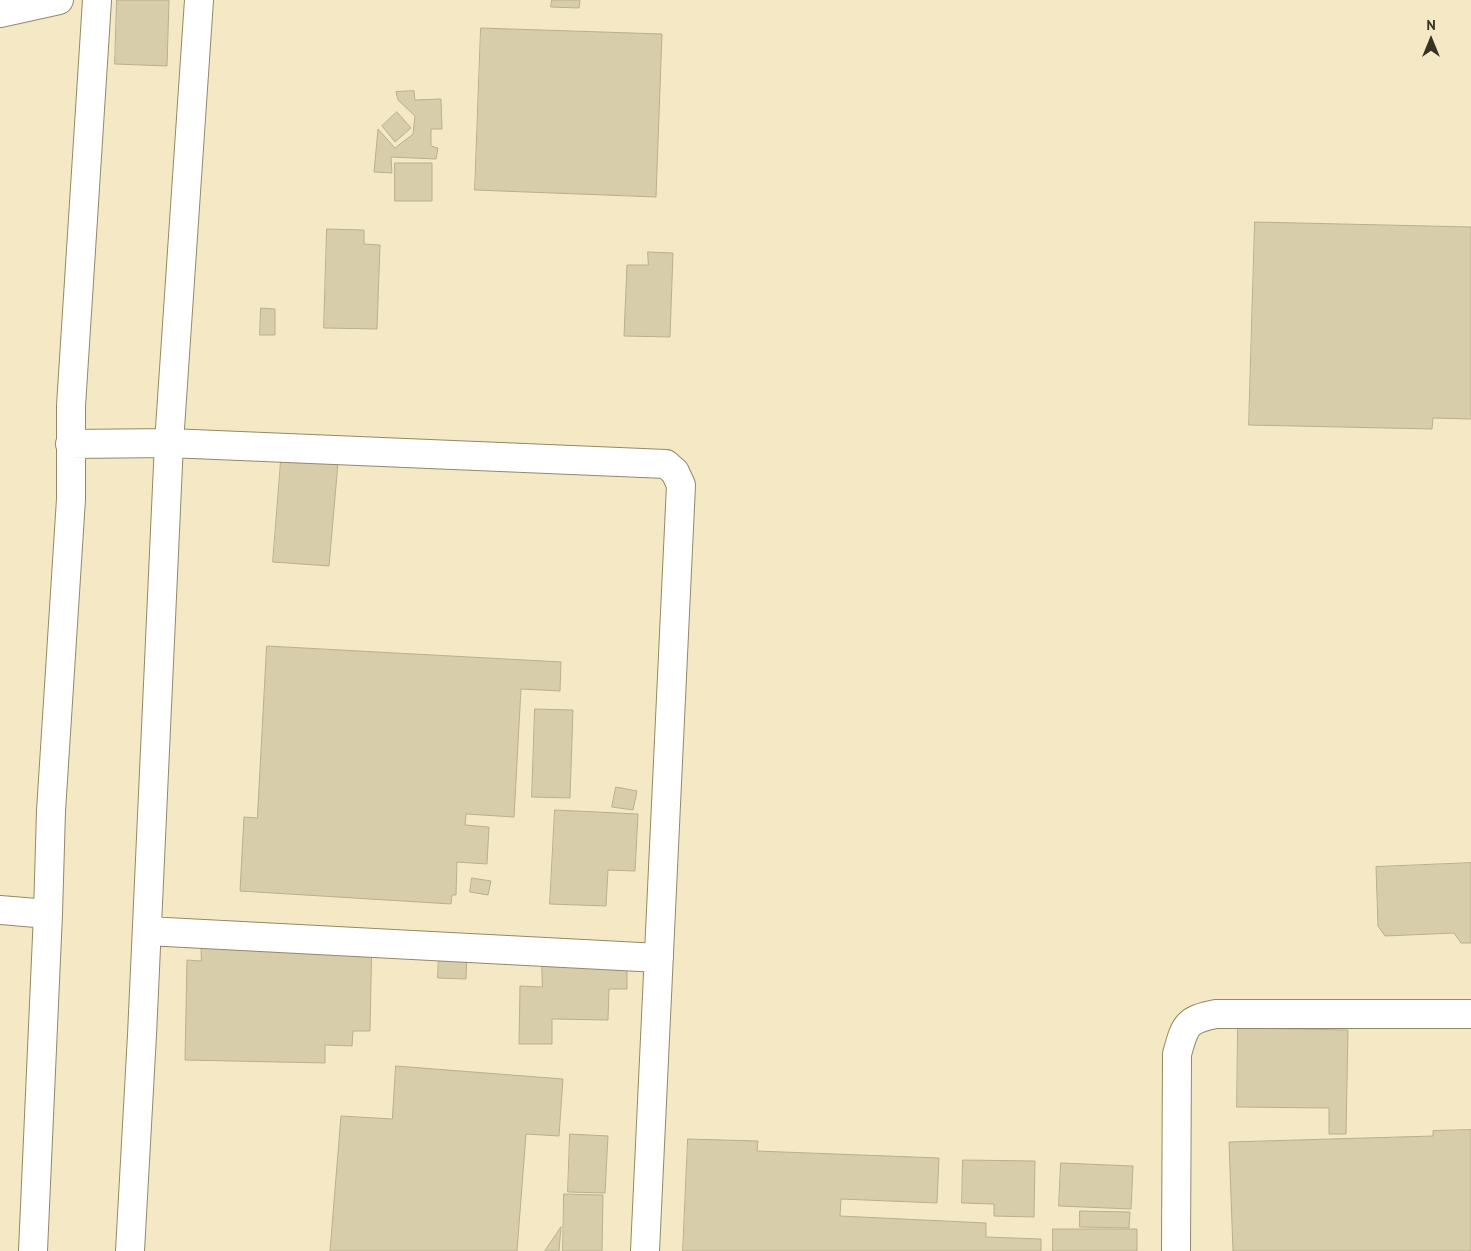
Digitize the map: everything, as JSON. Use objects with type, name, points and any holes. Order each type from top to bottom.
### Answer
[{"type":"street","points":[[0,13],[59,0]]},
{"type":"street","points":[[33,1251],[51,811],[70,498],[70,444],[97,0]]},
{"type":"street","points":[[130,1251],[147,931],[169,443],[199,0]]},
{"type":"street","points":[[70,444],[169,443],[666,464],[675,472],[681,485],[645,1251]]},
{"type":"street","points":[[0,910],[48,914]]},
{"type":"street","points":[[147,931],[659,958]]},
{"type":"street","points":[[1176,1251],[1177,1054],[1184,1030],[1197,1018],[1216,1014],[1471,1014]]},
{"type":"building","points":[[117,0],[169,0],[167,66],[115,64]]},
{"type":"building","points":[[552,0],[580,0],[579,8],[551,7]]},
{"type":"building","points":[[481,28],[662,34],[656,197],[475,190]]},
{"type":"building","points":[[414,91],[415,100],[441,99],[442,129],[431,129],[431,146],[438,148],[436,159],[391,157],[392,173],[374,172],[378,129],[395,148],[413,134],[415,116],[398,100],[396,92]]},
{"type":"building","points":[[397,112],[411,128],[395,142],[382,126]]},
{"type":"building","points":[[395,163],[432,163],[432,201],[395,201]]},
{"type":"building","points":[[1255,222],[1471,227],[1471,419],[1433,418],[1432,429],[1249,425]]},
{"type":"building","points":[[327,229],[364,230],[364,244],[380,245],[377,329],[324,328]]},
{"type":"building","points":[[648,252],[673,253],[670,337],[624,336],[627,265],[648,265]]},
{"type":"building","points":[[261,308],[275,309],[275,335],[260,335]]},
{"type":"building","points":[[283,436],[340,440],[329,566],[273,562]]},
{"type":"building","points":[[267,646],[561,662],[560,691],[521,689],[514,817],[466,814],[465,825],[489,827],[487,864],[457,862],[456,895],[452,895],[451,904],[240,891],[244,817],[257,818]]},
{"type":"building","points":[[535,709],[573,710],[570,798],[532,797]]},
{"type":"building","points":[[616,787],[637,791],[633,810],[612,807]]},
{"type":"building","points":[[555,810],[638,814],[635,871],[608,870],[606,906],[550,904]]},
{"type":"building","points":[[1471,863],[1471,943],[1461,943],[1454,933],[1385,936],[1378,926],[1376,867]]},
{"type":"building","points":[[472,878],[491,881],[488,895],[470,892]]},
{"type":"building","points":[[201,933],[372,936],[370,1031],[353,1031],[352,1046],[325,1045],[325,1063],[185,1060],[187,960],[201,961]]},
{"type":"building","points":[[439,951],[467,952],[466,979],[438,978]]},
{"type":"building","points":[[542,962],[627,964],[627,989],[609,989],[608,1020],[552,1019],[552,1044],[519,1044],[520,986],[542,987]]},
{"type":"building","points":[[1238,1028],[1348,1030],[1346,1134],[1329,1134],[1329,1108],[1237,1107]]},
{"type":"building","points":[[396,1066],[563,1079],[559,1136],[526,1134],[517,1251],[330,1251],[341,1116],[392,1119]]},
{"type":"building","points":[[1471,1130],[1471,1251],[1233,1251],[1229,1142],[1433,1136],[1433,1131]]},
{"type":"building","points":[[570,1134],[608,1136],[605,1193],[568,1192]]},
{"type":"building","points":[[688,1139],[758,1141],[757,1151],[939,1158],[937,1203],[841,1199],[840,1216],[986,1223],[986,1237],[1041,1239],[1041,1251],[683,1251]]},
{"type":"building","points":[[963,1160],[1035,1161],[1034,1217],[994,1216],[994,1204],[962,1203]]},
{"type":"building","points":[[1061,1163],[1133,1166],[1131,1209],[1059,1206]]},
{"type":"building","points":[[564,1194],[603,1195],[602,1251],[563,1251]]},
{"type":"building","points":[[1080,1211],[1130,1212],[1129,1228],[1080,1227]]},
{"type":"building","points":[[561,1227],[559,1251],[545,1251]]},
{"type":"building","points":[[1053,1229],[1137,1229],[1137,1251],[1053,1251]]}]
